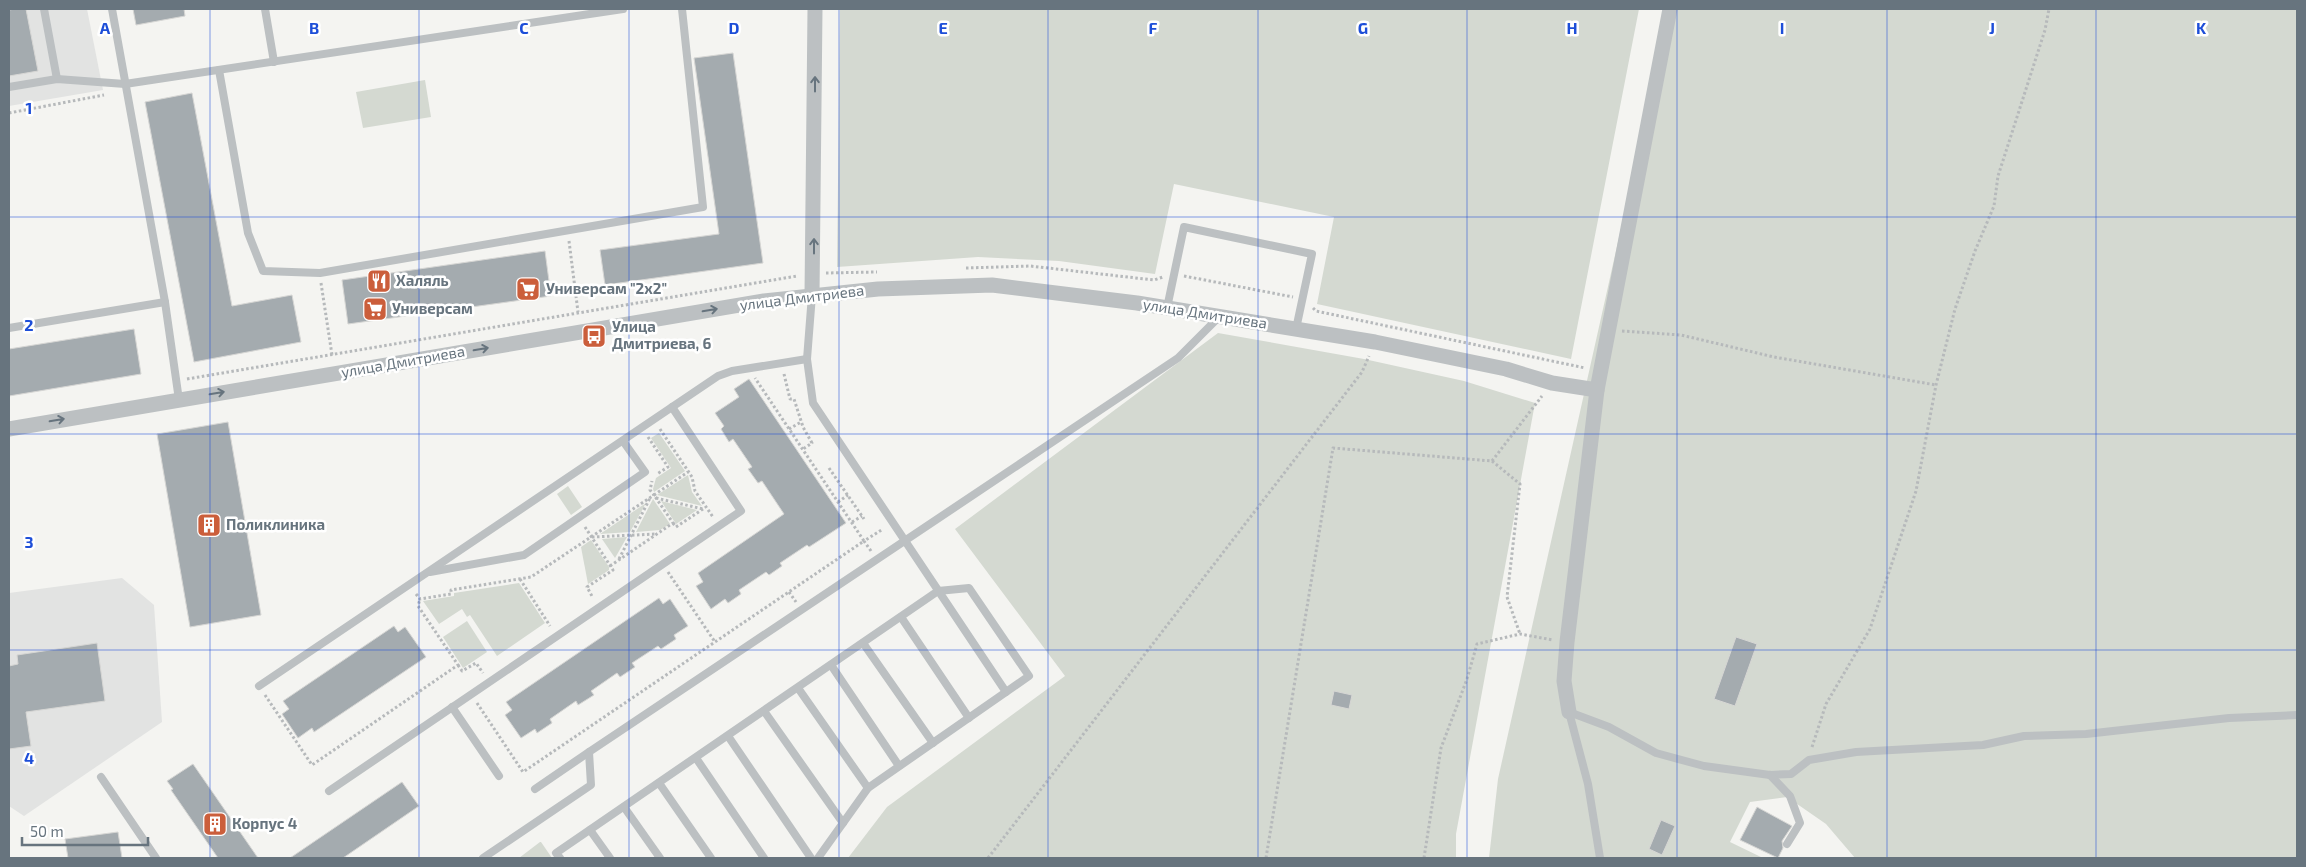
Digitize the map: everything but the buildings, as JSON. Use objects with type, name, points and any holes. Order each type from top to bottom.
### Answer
[{"type":"street","points":[[812,295],[815,9]]},
{"type":"street","points":[[1569,712],[1564,681],[1567,642],[1596,390],[1606,330],[1670,9]]},
{"type":"street","name":"улица Дмитриева","points":[[9,429],[764,301],[878,289],[992,285],[1167,308],[1375,342],[1506,369],[1552,383],[1596,390]]},
{"type":"lane","points":[[44,9],[57,79]]},
{"type":"lane","points":[[112,9],[165,302],[179,400]]},
{"type":"lane","points":[[266,9],[274,62]]},
{"type":"lane","points":[[9,87],[57,79],[126,87],[219,70],[619,9]]},
{"type":"lane","points":[[219,70],[248,233],[263,271],[320,273],[703,207],[682,9]]},
{"type":"lane","points":[[1167,308],[1184,227],[1312,254],[1296,329]]},
{"type":"lane","points":[[812,295],[807,364],[814,404],[1006,692]]},
{"type":"lane","points":[[9,328],[165,302]]},
{"type":"lane","points":[[535,789],[1178,358],[1220,316]]},
{"type":"lane","points":[[259,686],[718,376],[732,371],[807,364]]},
{"type":"lane","points":[[329,791],[741,511],[672,407]]},
{"type":"lane","points":[[427,572],[524,555],[645,472],[623,441]]},
{"type":"lane","points":[[560,858],[556,853],[938,591],[969,588],[1029,676],[868,788],[818,858]]},
{"type":"lane","points":[[901,617],[969,718]]},
{"type":"lane","points":[[863,643],[933,743]]},
{"type":"lane","points":[[831,665],[899,766]]},
{"type":"lane","points":[[798,688],[868,788]]},
{"type":"lane","points":[[452,707],[499,776]]},
{"type":"lane","points":[[764,711],[843,823]]},
{"type":"lane","points":[[1569,712],[1609,727],[1656,753],[1704,766],[1770,775],[1791,774],[1809,760],[1856,752],[1983,745],[2024,736],[2086,734],[2229,718],[2297,715]]},
{"type":"lane","points":[[1569,712],[1588,784],[1600,858]]},
{"type":"lane","points":[[728,736],[811,858]]},
{"type":"lane","points":[[483,858],[591,785],[589,752]]},
{"type":"lane","points":[[696,758],[764,858]]},
{"type":"lane","points":[[1770,775],[1790,796],[1800,823],[1787,844]]},
{"type":"lane","points":[[101,777],[156,858]]},
{"type":"lane","points":[[658,783],[711,858]]},
{"type":"lane","points":[[624,807],[660,858]]},
{"type":"lane","points":[[590,830],[610,858]]},
{"type":"path","points":[[1809,760],[1818,725],[1826,704],[1870,629],[1916,491],[1936,385],[1956,309],[1975,251],[1994,206],[1998,176],[2045,30],[2049,9]]},
{"type":"path","points":[[9,113],[126,87]]},
{"type":"path","points":[[568,230],[578,312]]},
{"type":"path","points":[[320,273],[332,355]]},
{"type":"path","points":[[177,381],[813,273]]},
{"type":"path","points":[[1606,330],[1681,335],[1774,357],[1936,385]]},
{"type":"path","points":[[988,858],[1362,372],[1375,342]]},
{"type":"path","points":[[776,372],[807,364]]},
{"type":"path","points":[[783,371],[790,400],[794,399],[801,422],[812,443],[803,449]]},
{"type":"path","points":[[761,375],[754,376],[877,559]]},
{"type":"path","points":[[1492,461],[1552,383]]},
{"type":"path","points":[[789,430],[801,422]]},
{"type":"path","points":[[660,428],[688,472],[704,508],[719,526]]},
{"type":"path","points":[[648,437],[668,467],[653,477],[650,490],[676,527],[704,508]]},
{"type":"path","points":[[1266,858],[1333,448],[1492,461],[1520,484],[1507,597],[1520,634]]},
{"type":"path","points":[[829,468],[863,518],[852,522]]},
{"type":"path","points":[[420,599],[451,594],[451,590],[531,577],[654,497],[688,472]]},
{"type":"path","points":[[838,502],[848,495]]},
{"type":"path","points":[[654,497],[704,508]]},
{"type":"path","points":[[619,560],[654,497]]},
{"type":"path","points":[[482,697],[476,701],[523,772],[892,522]]},
{"type":"path","points":[[610,566],[673,523]]},
{"type":"path","points":[[591,537],[656,534]]},
{"type":"path","points":[[587,602],[594,597],[587,587],[613,570],[591,537]]},
{"type":"path","points":[[660,577],[676,566]]},
{"type":"path","points":[[668,572],[715,642]]},
{"type":"path","points":[[520,578],[527,592],[557,636]]},
{"type":"path","points":[[408,598],[416,593],[420,599],[418,606],[462,672],[476,663],[482,673],[490,668]]},
{"type":"path","points":[[543,632],[558,622]]},
{"type":"path","points":[[1424,858],[1441,748],[1467,679],[1477,644],[1520,634],[1567,642]]},
{"type":"path","points":[[273,689],[265,694],[312,764],[458,665]]},
{"type":"shaded area","points":[[9,9],[87,9],[103,90],[9,106]]},
{"type":"shaded area","points":[[840,9],[1639,9],[1571,359],[1317,304],[1334,217],[1174,184],[1155,274],[1059,261],[978,257],[837,267]]},
{"type":"shaded area","points":[[1670,9],[2297,9],[2297,858],[1855,858],[1826,824],[1787,797],[1750,802],[1730,842],[1763,858],[1489,858],[1498,779]]},
{"type":"shaded area","points":[[425,80],[431,117],[363,128],[356,92]]},
{"type":"shaded area","points":[[1218,333],[1364,359],[1464,381],[1535,403],[1456,834],[1456,858],[848,858],[887,807],[1065,676],[955,529]]},
{"type":"shaded area","points":[[659,433],[685,471],[654,492],[656,478],[671,468],[651,438]]},
{"type":"shaded area","points":[[688,475],[692,492],[702,506],[657,495]]},
{"type":"shaded area","points":[[568,486],[582,507],[571,515],[557,494]]},
{"type":"shaded area","points":[[653,499],[670,524],[660,530],[636,532]]},
{"type":"shaded area","points":[[661,501],[697,510],[676,524]]},
{"type":"shaded area","points":[[646,503],[630,532],[600,534]]},
{"type":"shaded area","points":[[627,537],[615,558],[602,539]]},
{"type":"shaded area","points":[[591,540],[609,567],[609,570],[588,584],[581,547]]},
{"type":"shaded area","points":[[122,578],[154,605],[162,722],[24,816],[9,806],[9,593]]},
{"type":"shaded area","points":[[519,583],[545,623],[497,656],[470,615],[467,617],[462,609],[439,624],[423,601],[454,596],[454,593]]},
{"type":"shaded area","points":[[467,621],[487,652],[463,668],[443,637]]},
{"type":"shaded area","points":[[540,842],[552,858],[519,858]]},
{"type":"place","name":"Халяль","points":[[379,281]]},
{"type":"place","name":"Универсам \"2x2\"","points":[[528,289]]},
{"type":"place","name":"Универсам","points":[[375,309]]},
{"type":"place","name":"Улица Дмитриева, 6","points":[[594,336]]},
{"type":"place","name":"Поликлиника","points":[[209,525]]},
{"type":"place","name":"Корпус 4","points":[[215,824]]}]
